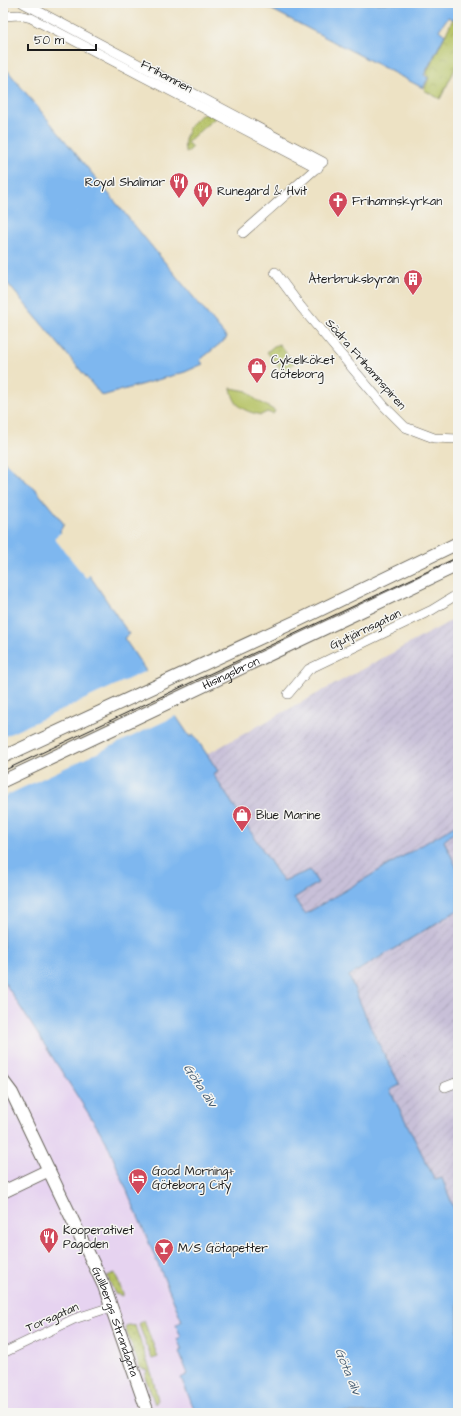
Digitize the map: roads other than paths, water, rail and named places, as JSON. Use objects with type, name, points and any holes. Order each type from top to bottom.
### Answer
[{"type":"main road","name":"Hisingsbron","points":[[3,757],[299,620],[458,543]]},
{"type":"main road","name":"Hisingsbron","points":[[3,781],[458,565]]},
{"type":"main road","name":"Gullbergs Strandgata","points":[[3,1081],[12,1093],[100,1279],[148,1413]]},
{"type":"main road","points":[[3,1192],[49,1170]]},
{"type":"street","name":"Frihamnen","points":[[3,16],[18,15],[31,18],[318,168],[323,162],[309,153],[23,3]]},
{"type":"street","points":[[243,233],[318,168]]},
{"type":"street","name":"Södra Frihamnspiren","points":[[275,272],[301,307],[380,400],[405,427],[434,438],[458,440]]},
{"type":"street","name":"Gjutjärnsgatan","points":[[288,694],[309,670],[432,610],[458,594]]},
{"type":"street","points":[[445,1087],[458,1082]]},
{"type":"street","name":"Torsgatan","points":[[3,1353],[74,1319],[111,1307]]},
{"type":"water","points":[[259,3],[458,3],[458,9],[453,20],[448,17],[439,30],[445,35],[424,75],[428,78],[423,88]]},
{"type":"water","points":[[3,65],[227,338],[200,360],[203,364],[185,372],[102,396],[3,278]]},
{"type":"water","name":"Göta älv","points":[[3,461],[36,490],[64,524],[60,531],[129,634],[124,638],[190,737],[194,735],[218,771],[213,774],[283,881],[310,870],[318,883],[294,898],[305,914],[456,825],[458,829],[444,841],[458,870],[458,910],[349,976],[370,1026],[400,1085],[390,1090],[435,1180],[442,1178],[458,1219],[458,1413],[196,1413],[181,1378],[188,1374],[179,1352],[182,1350],[177,1339],[181,1337],[176,1325],[182,1321],[106,1141],[3,980]]},
{"type":"tram line","points":[[3,771],[458,557]]},
{"type":"place","name":"Royal Shalimar","points":[[179,199]]},
{"type":"place","name":"Runegård & Hvit","points":[[203,208]]},
{"type":"place","name":"Frihamnskyrkan","points":[[338,218]]},
{"type":"place","name":"Återbruksbyrån","points":[[413,296]]},
{"type":"place","name":"Cykelköket Göteborg","points":[[257,384]]},
{"type":"place","name":"Blue Marine","points":[[242,832]]},
{"type":"place","name":"Good Morning+ Göteborg City","points":[[138,1195]]},
{"type":"place","name":"Kooperativet Pagoden","points":[[49,1254]]},
{"type":"place","name":"M/S Götapetter","points":[[164,1265]]}]
